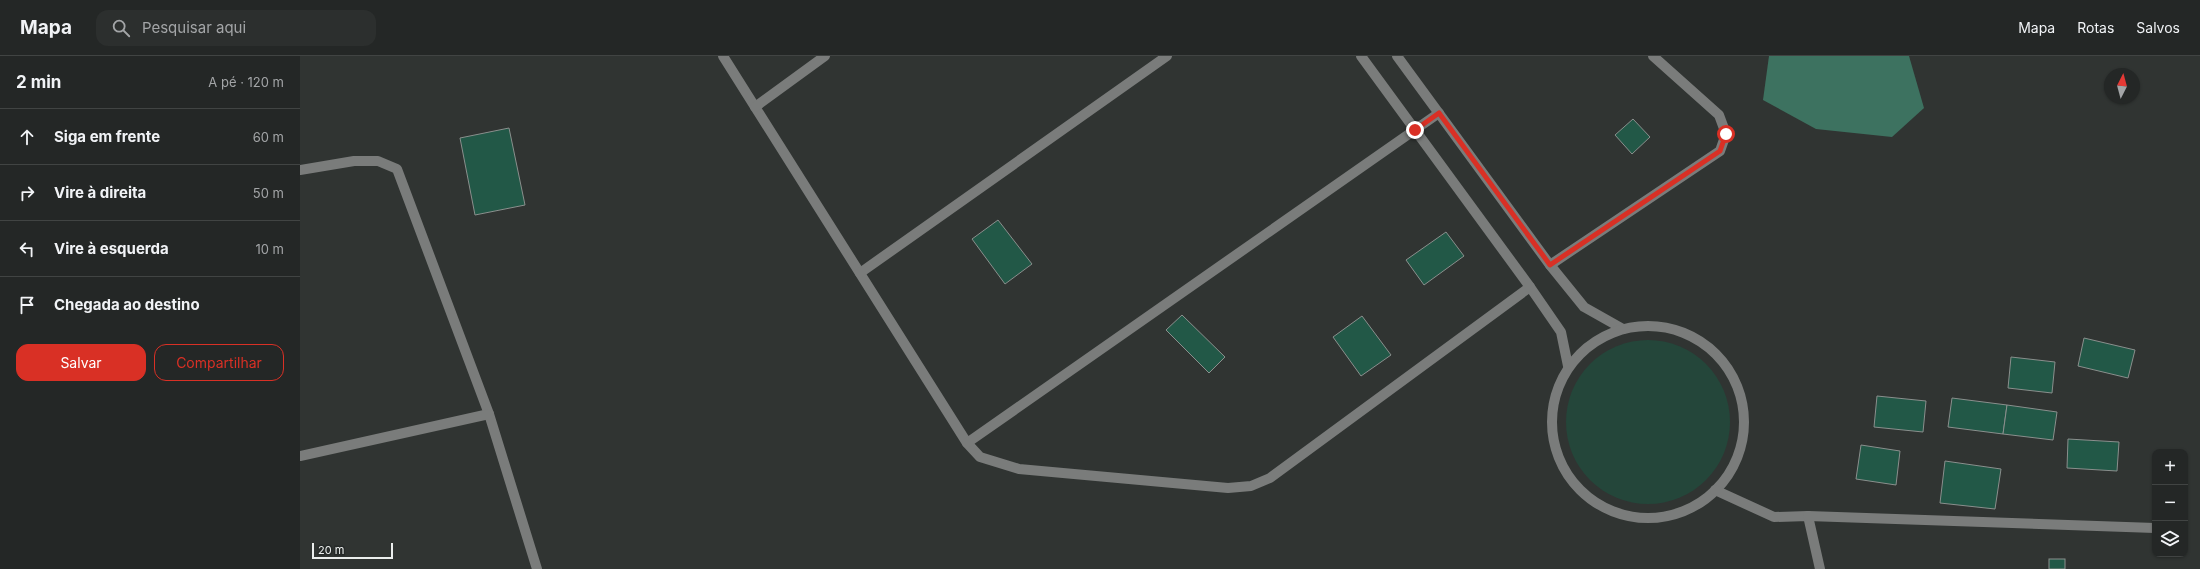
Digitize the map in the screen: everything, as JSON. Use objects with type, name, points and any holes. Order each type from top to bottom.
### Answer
[{"type":"street","points":[[724,56],[967,443],[980,457],[1019,469],[1228,488],[1251,486],[1270,478],[1530,287]]},
{"type":"street","points":[[755,106],[826,56]]},
{"type":"street","points":[[860,273],[1167,56]]},
{"type":"street","points":[[1361,56],[1530,287],[1561,332],[1568,366]]},
{"type":"street","points":[[1398,56],[1550,265],[1584,307],[1623,329]]},
{"type":"street","points":[[1550,265],[1720,151],[1726,134],[1719,115],[1653,56]]},
{"type":"street","points":[[967,443],[1439,113]]},
{"type":"street","points":[[300,170],[354,161],[378,161],[397,169],[490,414],[537,569]]},
{"type":"street","points":[[1656,326],[1689,335],[1716,354],[1736,382],[1744,414],[1741,448],[1727,478],[1703,502],[1673,515],[1639,518],[1606,509],[1579,490],[1559,463],[1551,430],[1554,397],[1568,366],[1592,343],[1623,329],[1656,326]]},
{"type":"street","points":[[300,456],[490,414]]},
{"type":"street","points":[[1715,490],[1774,517],[1808,516],[2152,528]]},
{"type":"street","points":[[1808,516],[1820,569]]},
{"type":"shaded area","points":[[1769,56],[1909,56],[1924,108],[1892,137],[1816,129],[1763,100]]},
{"type":"shaded area","points":[[1648,340],[1672,344],[1687,350],[1706,364],[1720,383],[1726,398],[1730,422],[1726,446],[1720,461],[1706,480],[1687,494],[1672,500],[1648,504],[1624,500],[1609,494],[1590,480],[1576,461],[1570,446],[1566,422],[1570,398],[1576,383],[1590,364],[1609,350],[1624,344]]},
{"type":"building","points":[[1633,119],[1650,137],[1632,154],[1615,135]]},
{"type":"building","points":[[509,128],[525,205],[475,215],[460,138]]},
{"type":"building","points":[[998,220],[1032,264],[1005,284],[972,239]]},
{"type":"building","points":[[1446,232],[1464,256],[1424,285],[1406,260]]},
{"type":"building","points":[[1182,315],[1225,357],[1209,373],[1166,330]]},
{"type":"building","points":[[1362,316],[1391,355],[1361,376],[1333,337]]},
{"type":"building","points":[[2084,338],[2135,350],[2128,378],[2078,366]]},
{"type":"building","points":[[2011,357],[2055,362],[2052,393],[2008,388]]},
{"type":"building","points":[[1877,396],[1926,401],[1923,432],[1874,427]]},
{"type":"building","points":[[1952,398],[2007,405],[2003,434],[1948,427]]},
{"type":"building","points":[[2007,405],[2057,412],[2053,440],[2003,434]]},
{"type":"building","points":[[2068,439],[2119,442],[2117,471],[2067,468]]},
{"type":"building","points":[[1861,445],[1900,451],[1896,485],[1856,479]]},
{"type":"building","points":[[1945,461],[2001,469],[1995,509],[1940,503]]},
{"type":"building","points":[[2049,559],[2065,559],[2065,569],[2049,569]]},
{"type":"route","points":[[1415,130],[1439,113],[1550,265],[1720,151],[1726,134]]}]
